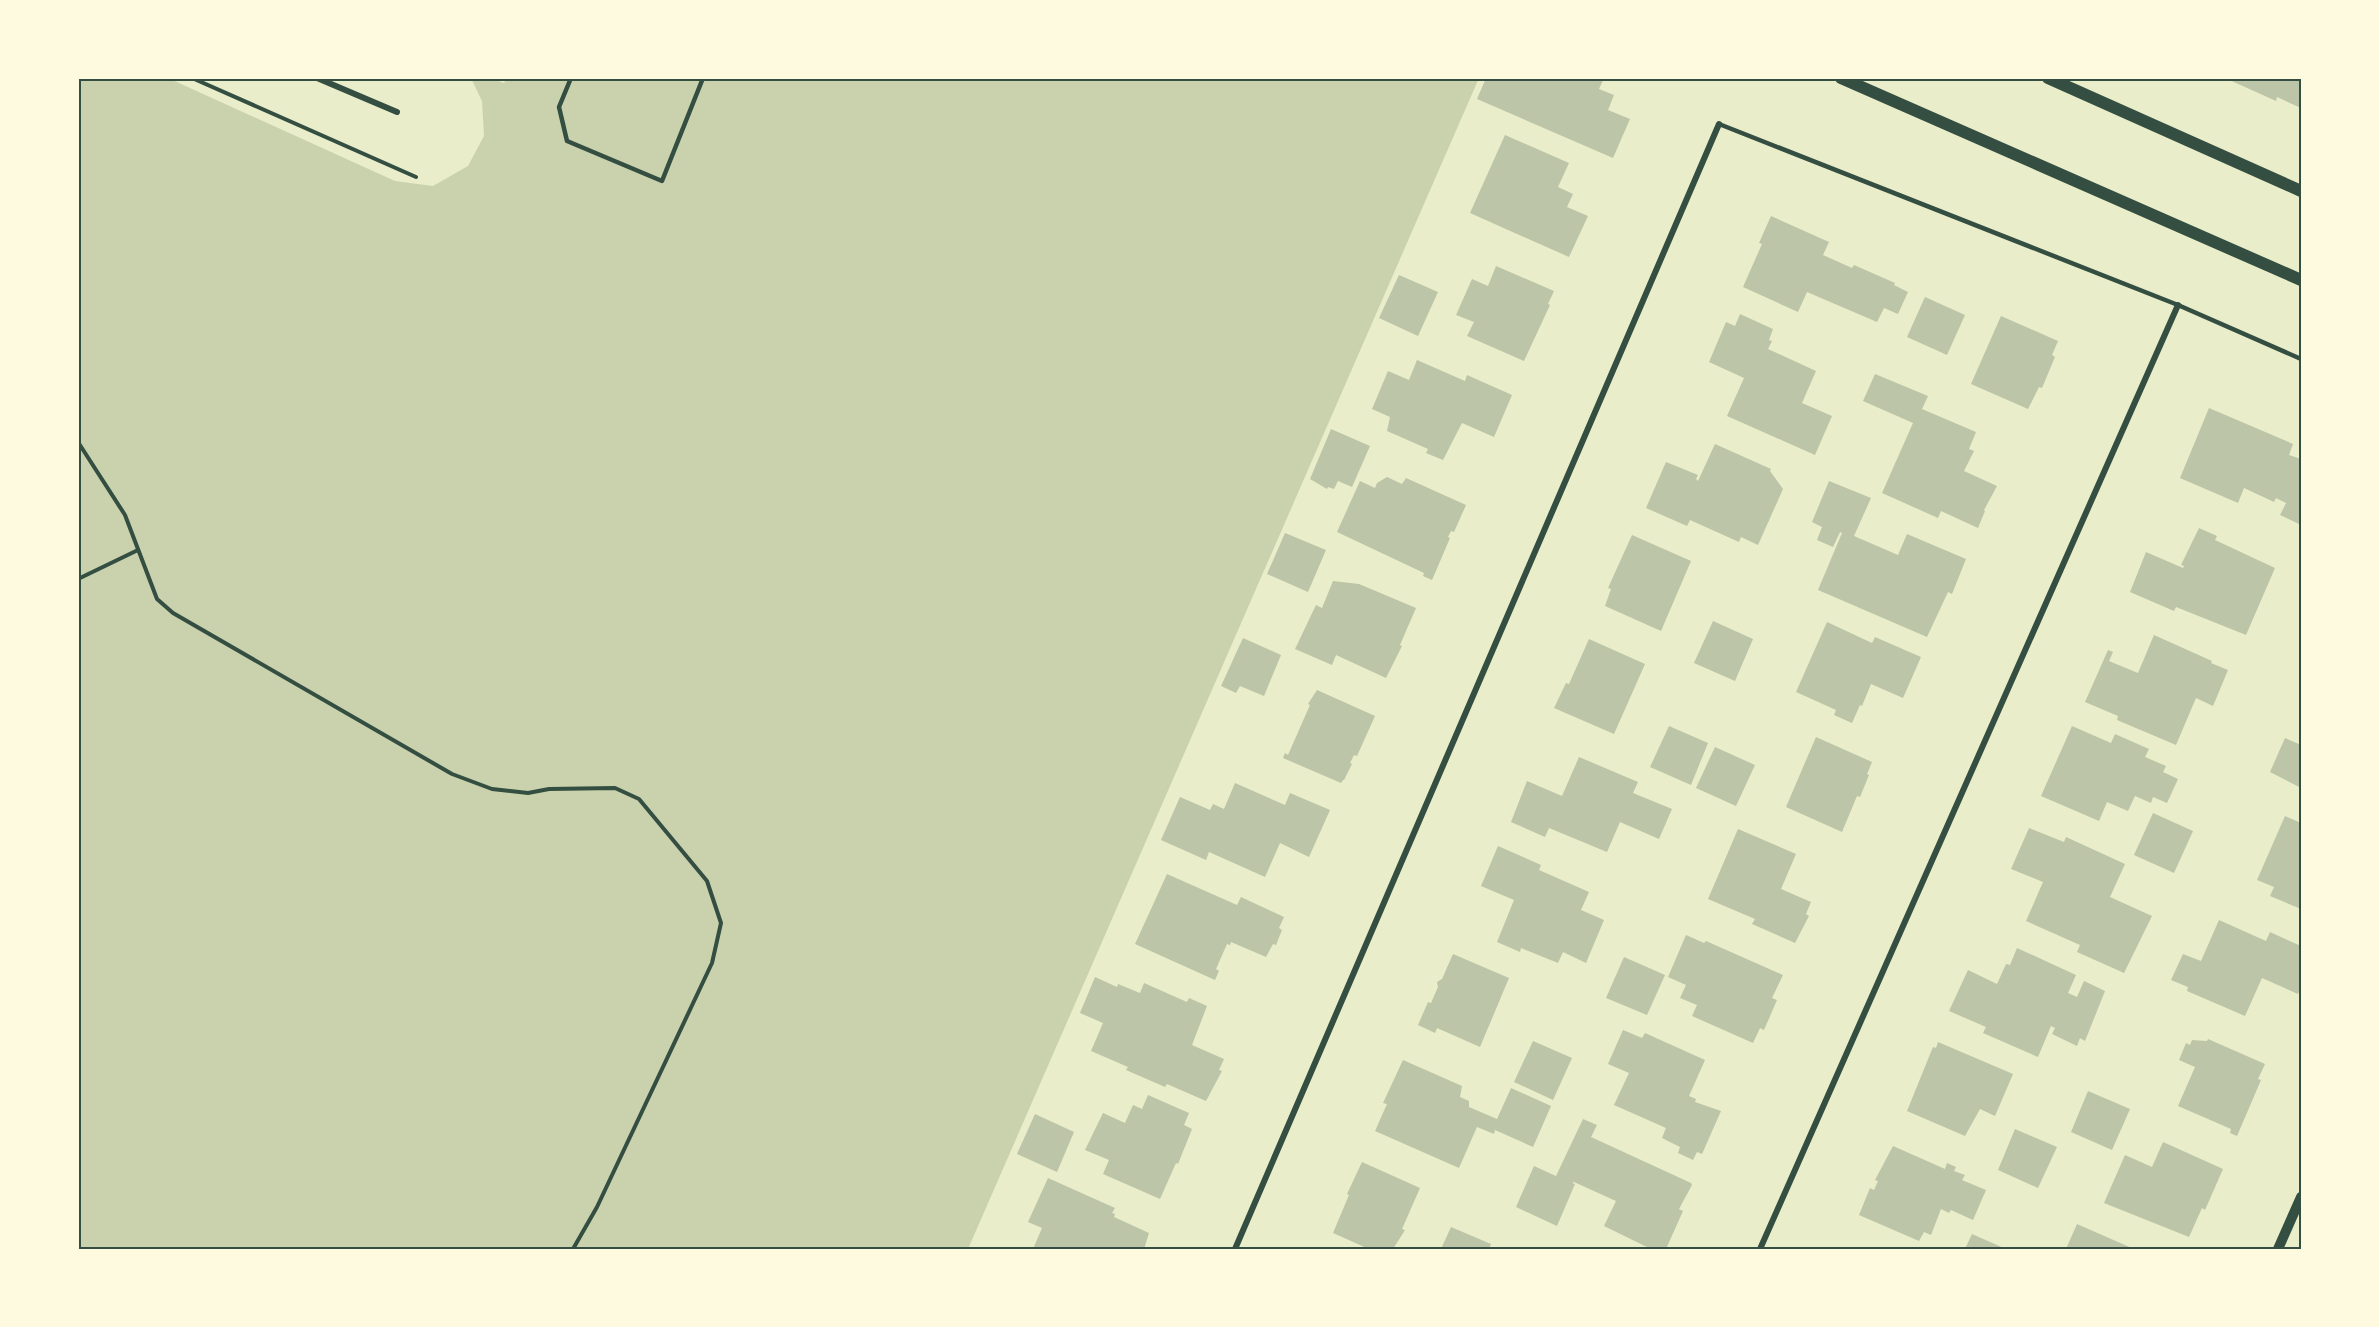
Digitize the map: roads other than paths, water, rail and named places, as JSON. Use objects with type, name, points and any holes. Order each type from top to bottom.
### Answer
[{"type":"main road","points":[[1841,78],[2301,279]]},
{"type":"main road","points":[[2048,78],[2301,191]]},
{"type":"street","points":[[316,78],[397,112]]},
{"type":"street","points":[[1235,1249],[1719,124]]},
{"type":"street","points":[[1760,1249],[2178,305]]},
{"type":"street","points":[[2278,1249],[2301,1197]]},
{"type":"lane","points":[[571,78],[559,107],[567,141],[662,181],[703,78]]},
{"type":"lane","points":[[1719,124],[2178,305],[2301,359]]}]
